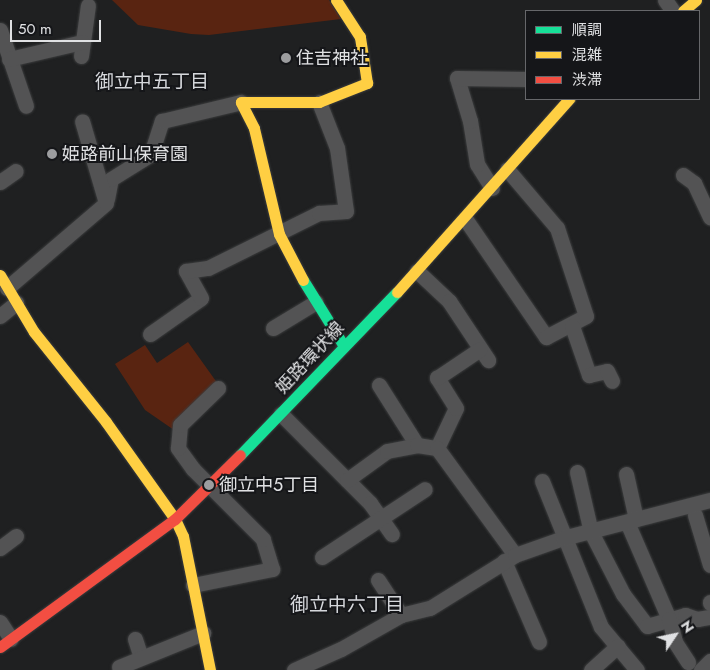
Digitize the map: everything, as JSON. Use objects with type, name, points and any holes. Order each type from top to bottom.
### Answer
[{"type":"street","points":[[210,670],[183,536],[175,519],[106,422],[34,332],[4,281],[106,202],[111,179],[151,154],[162,121],[241,102],[319,102],[368,83],[360,36],[336,0]]},
{"type":"street","points":[[684,10],[696,0]]},
{"type":"street","points":[[9,59],[82,49],[88,5]]},
{"type":"street","points":[[0,30],[26,106]]},
{"type":"street","points":[[492,188],[477,164],[470,121],[457,78],[525,79]]},
{"type":"street","name":"姫路環状線","points":[[6,643],[175,519],[281,414],[466,220],[507,169],[568,100]]},
{"type":"street","points":[[241,102],[254,128],[279,234],[316,302],[344,346]]},
{"type":"street","points":[[150,334],[201,298],[186,271],[208,268],[279,234],[319,212],[346,211],[337,148],[319,102]]},
{"type":"street","points":[[82,121],[106,202]]},
{"type":"street","points":[[466,220],[546,337],[572,326],[586,316],[557,228],[507,169]]},
{"type":"street","points":[[0,182],[16,171]]},
{"type":"street","points":[[683,175],[694,183],[710,217]]},
{"type":"street","points":[[417,271],[449,301],[484,355],[437,378],[456,408],[437,448]]},
{"type":"street","points":[[0,316],[16,302]]},
{"type":"street","points":[[273,328],[316,302]]},
{"type":"street","points":[[572,326],[590,375],[607,371],[612,381]]},
{"type":"street","points":[[379,385],[417,444]]},
{"type":"street","points":[[193,585],[272,569],[263,539],[209,485],[178,448],[177,438],[180,425],[218,388]]},
{"type":"street","points":[[281,414],[347,480],[381,518],[392,534]]},
{"type":"street","points":[[347,480],[387,451],[417,444],[437,448],[509,558],[538,642]]},
{"type":"street","points":[[577,472],[591,532],[622,594],[647,626],[685,615],[697,620],[710,617]]},
{"type":"street","points":[[626,474],[631,520],[669,619],[674,642],[688,662]]},
{"type":"street","points":[[542,481],[563,538],[601,627],[637,670]]},
{"type":"street","points":[[322,557],[425,490]]},
{"type":"street","points":[[294,670],[341,649],[401,615],[430,608],[509,558],[563,538],[710,500]]},
{"type":"street","points":[[696,515],[710,565]]},
{"type":"street","points":[[378,580],[401,615]]},
{"type":"street","points":[[0,622],[6,643]]},
{"type":"street","points":[[119,667],[203,633]]},
{"type":"street","points":[[135,639],[141,658]]},
{"type":"street","points":[[591,670],[618,646]]},
{"type":"street","points":[[701,670],[710,661]]},
{"type":"shaded area","points":[[112,0],[329,0],[341,19],[209,35],[191,34],[138,25]]},
{"type":"shaded area","points":[[188,342],[218,384],[174,430],[145,410],[115,364],[145,345],[157,363]]},
{"type":"traffic: fast","points":[[303,280],[344,346]]},
{"type":"traffic: fast","points":[[240,455],[397,292]]},
{"type":"traffic: slow","points":[[303,280],[279,234],[254,128],[241,102],[319,102],[367,83],[360,37],[336,0]]},
{"type":"traffic: slow","points":[[684,10],[696,0]]},
{"type":"traffic: slow","points":[[397,292],[568,100]]},
{"type":"traffic: slow","points":[[0,275],[34,332],[106,422],[175,519],[183,536],[210,670]]},
{"type":"traffic: jam","points":[[0,647],[175,519],[240,455]]},
{"type":"place","name":"住吉神社","points":[[286,58]]},
{"type":"place","name":"姫路前山保育園","points":[[52,154]]},
{"type":"place","name":"御立中5丁目","points":[[209,485]]},
{"type":"district","name":"御立中五丁目","points":[[152,82]]},
{"type":"district","name":"御立中六丁目","points":[[347,605]]}]
